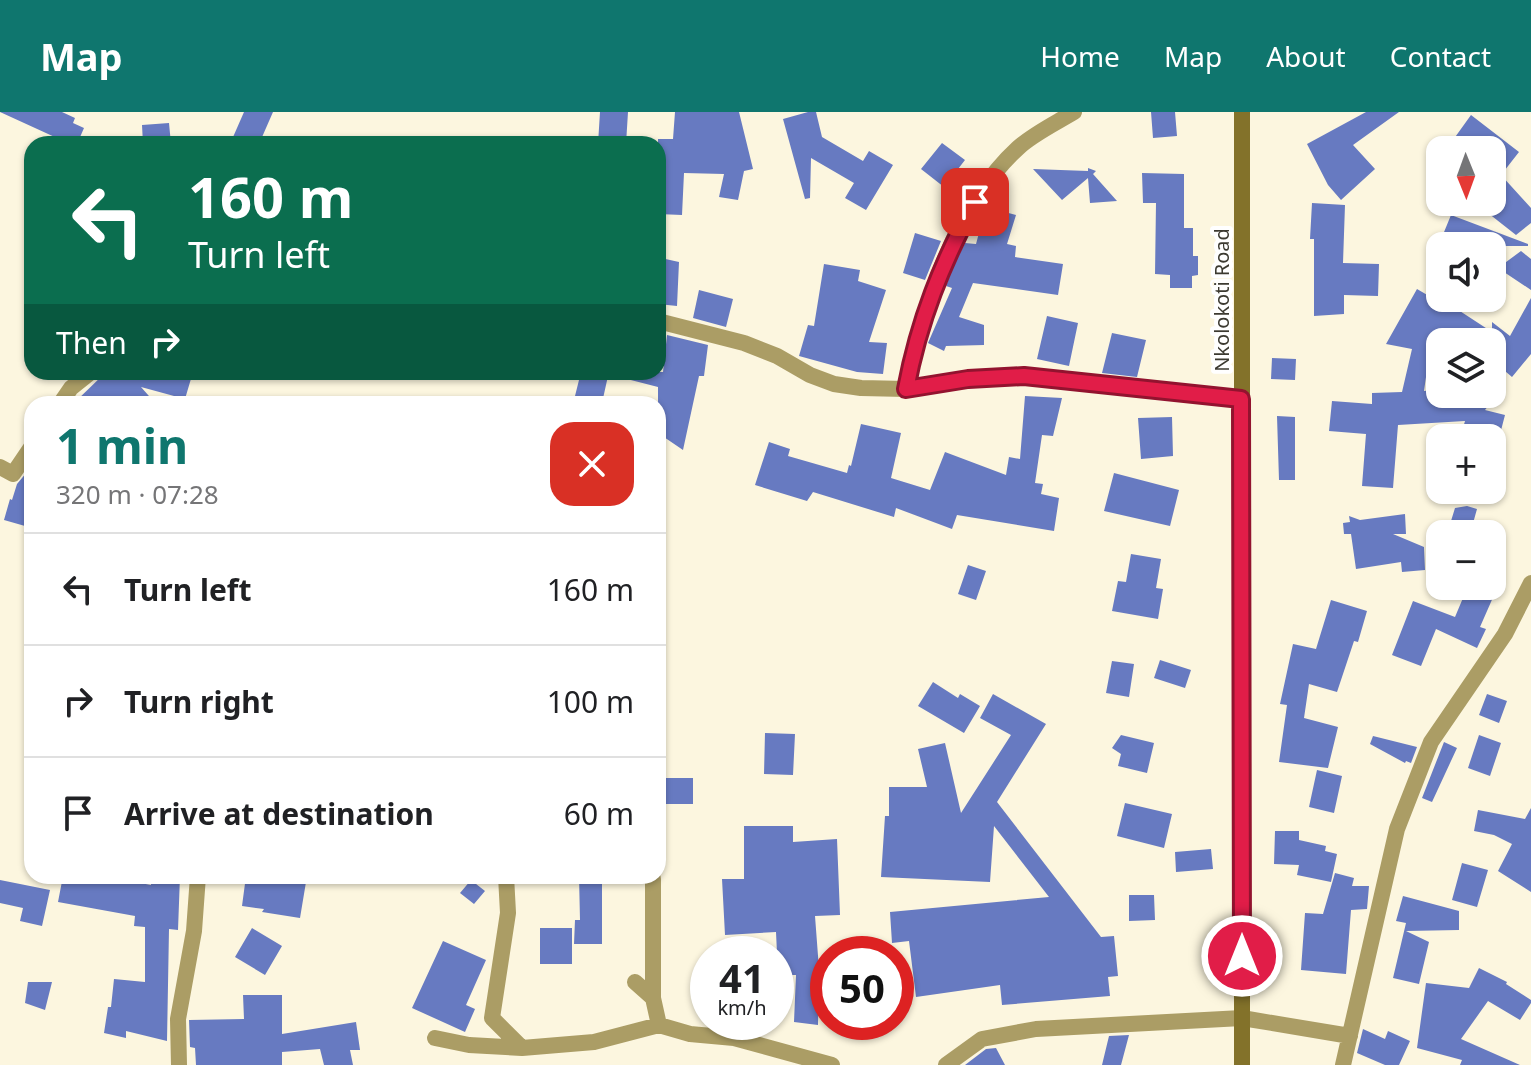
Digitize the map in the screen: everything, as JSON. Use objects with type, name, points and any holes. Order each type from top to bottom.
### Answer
[{"type":"main road","name":"Nkolokoti Road","points":[[1242,112],[1242,1065]]},
{"type":"street","points":[[906,389],[916,338],[934,289],[985,183],[1019,146],[1074,112]]},
{"type":"street","points":[[666,323],[744,343],[777,356],[810,375],[834,384],[861,388],[906,389],[968,379],[1024,376],[1241,399]]},
{"type":"street","points":[[66,396],[81,380]]},
{"type":"street","points":[[0,467],[13,474],[24,458]]},
{"type":"street","points":[[1343,1065],[1397,829],[1431,742],[1505,634],[1531,583]]},
{"type":"street","points":[[179,1065],[178,1019],[194,931],[197,884]]},
{"type":"street","points":[[506,884],[508,913],[492,1018],[522,1048]]},
{"type":"street","points":[[653,884],[653,998],[659,1025]]},
{"type":"street","points":[[635,982],[653,998]]},
{"type":"street","points":[[946,1065],[982,1039],[1006,1033],[1071,1026],[1242,1018],[1350,1036]]},
{"type":"street","points":[[435,1038],[469,1045],[522,1048],[594,1042],[659,1025],[690,1034],[734,1038],[832,1065]]},
{"type":"building","points":[[0,112],[62,112],[75,118],[73,123],[84,128],[80,136],[52,136]]},
{"type":"building","points":[[244,112],[273,112],[262,136],[234,136]]},
{"type":"building","points":[[600,112],[628,112],[626,136],[598,136]]},
{"type":"building","points":[[675,112],[739,112],[753,169],[744,171],[738,200],[719,197],[724,174],[684,173],[682,215],[666,214],[666,139],[673,139]]},
{"type":"building","points":[[816,112],[822,137],[863,161],[869,151],[893,165],[866,210],[845,198],[854,183],[811,158],[810,198],[805,199],[783,119]]},
{"type":"building","points":[[1151,112],[1175,112],[1177,136],[1153,138]]},
{"type":"building","points":[[1366,112],[1399,112],[1353,145],[1375,169],[1341,200],[1328,185],[1307,144]]},
{"type":"building","points":[[1471,115],[1498,136],[1456,136]]},
{"type":"building","points":[[169,123],[170,136],[143,136],[142,125]]},
{"type":"building","points":[[1506,142],[1519,152],[1506,169]]},
{"type":"building","points":[[942,143],[965,160],[944,187],[921,169]]},
{"type":"building","points":[[1088,168],[1096,171],[1093,174],[1117,201],[1090,203],[1088,178],[1062,200],[1033,169],[1088,171]]},
{"type":"building","points":[[1142,173],[1184,174],[1184,228],[1193,228],[1193,256],[1198,256],[1198,275],[1192,276],[1192,288],[1170,288],[1170,275],[1155,274],[1156,203],[1143,203]]},
{"type":"building","points":[[1506,180],[1531,208],[1531,223],[1516,235],[1492,216],[1506,216]]},
{"type":"building","points":[[1312,203],[1345,205],[1343,263],[1379,264],[1378,296],[1344,295],[1344,314],[1314,316],[1314,239],[1310,239]]},
{"type":"building","points":[[986,207],[1016,215],[1007,244],[1016,246],[1015,257],[1063,264],[1058,295],[973,283],[959,317],[984,325],[984,345],[946,346],[944,351],[928,343],[952,288],[946,286],[954,264],[965,243],[976,244]]},
{"type":"building","points":[[1451,216],[1454,216],[1496,232],[1444,232]]},
{"type":"building","points":[[915,233],[941,241],[925,280],[903,273]]},
{"type":"building","points":[[1506,236],[1528,244],[1506,246]]},
{"type":"building","points":[[1521,251],[1531,259],[1531,290],[1506,273],[1506,262]]},
{"type":"building","points":[[666,259],[679,262],[677,306],[666,305]]},
{"type":"building","points":[[824,264],[860,270],[858,281],[886,290],[869,342],[887,343],[883,374],[857,372],[799,356],[808,325],[814,326]]},
{"type":"building","points":[[1417,289],[1426,294],[1426,312],[1461,312],[1486,328],[1426,328],[1426,408],[1487,408],[1485,410],[1505,415],[1503,424],[1464,424],[1465,421],[1398,425],[1393,488],[1362,486],[1366,434],[1329,431],[1332,401],[1372,404],[1372,393],[1402,392],[1412,349],[1386,344]]},
{"type":"building","points":[[699,290],[733,299],[726,327],[693,318]]},
{"type":"building","points":[[1531,298],[1531,354],[1512,377],[1506,372],[1506,333],[1510,336]]},
{"type":"building","points":[[1047,316],[1078,323],[1069,366],[1037,359]]},
{"type":"building","points":[[1112,333],[1146,340],[1137,377],[1102,373]]},
{"type":"building","points":[[667,335],[708,345],[704,376],[699,376],[683,450],[666,438],[666,396],[658,396],[658,387],[631,380],[666,380]]},
{"type":"building","points":[[1272,358],[1296,359],[1295,380],[1271,379]]},
{"type":"building","points":[[98,380],[191,380],[186,396],[141,387],[149,396],[81,396]]},
{"type":"building","points":[[579,380],[607,380],[604,396],[575,396]]},
{"type":"building","points":[[1025,396],[1062,398],[1053,436],[1042,435],[1035,483],[1043,484],[1041,494],[1059,498],[1054,531],[957,515],[952,529],[896,508],[894,517],[813,492],[807,501],[755,485],[769,442],[790,449],[788,456],[847,473],[861,424],[901,433],[891,478],[930,490],[945,452],[1006,475],[1009,457],[1020,459]]},
{"type":"building","points":[[1277,416],[1295,417],[1295,480],[1279,480]]},
{"type":"building","points":[[1172,417],[1173,456],[1141,459],[1138,418]]},
{"type":"building","points":[[1114,473],[1179,490],[1170,526],[1104,511]]},
{"type":"building","points":[[24,476],[24,526],[4,520],[17,484]]},
{"type":"building","points":[[1467,506],[1477,509],[1474,520],[1451,520],[1455,508]]},
{"type":"building","points":[[1405,514],[1406,534],[1393,534],[1424,547],[1425,570],[1402,572],[1401,562],[1356,569],[1351,534],[1344,534],[1343,523],[1350,522],[1349,516],[1360,520]]},
{"type":"building","points":[[1131,554],[1161,559],[1156,588],[1163,589],[1158,619],[1112,611],[1118,581],[1126,582]]},
{"type":"building","points":[[968,565],[986,571],[976,600],[958,594]]},
{"type":"building","points":[[1331,600],[1367,611],[1337,692],[1309,684],[1304,718],[1338,727],[1328,768],[1279,762],[1287,705],[1280,704],[1293,644],[1316,649]]},
{"type":"building","points":[[1462,600],[1492,600],[1480,627],[1486,629],[1477,648],[1436,629],[1421,666],[1392,655],[1413,601],[1455,617]]},
{"type":"building","points":[[1160,660],[1191,670],[1185,688],[1154,678]]},
{"type":"building","points":[[1112,661],[1134,664],[1129,697],[1106,693]]},
{"type":"building","points":[[933,682],[958,698],[960,694],[980,706],[964,733],[918,706]]},
{"type":"building","points":[[993,694],[1046,724],[997,802],[1101,937],[1114,936],[1118,976],[1108,977],[1110,996],[1002,1005],[1000,985],[916,997],[914,936],[892,936],[890,912],[1049,897],[994,826],[990,882],[881,877],[885,816],[889,816],[889,787],[927,787],[918,749],[945,743],[961,813],[1011,735],[980,718]]},
{"type":"building","points":[[1487,694],[1507,701],[1499,723],[1479,715]]},
{"type":"building","points":[[765,733],[795,734],[793,775],[764,774]]},
{"type":"building","points":[[1121,735],[1154,743],[1147,773],[1118,766],[1121,754],[1112,748]]},
{"type":"building","points":[[1479,735],[1501,743],[1490,776],[1468,768]]},
{"type":"building","points":[[1373,736],[1417,747],[1411,763],[1405,763],[1370,744]]},
{"type":"building","points":[[1444,742],[1457,748],[1432,802],[1422,798]]},
{"type":"building","points":[[1317,770],[1342,776],[1334,813],[1309,807]]},
{"type":"building","points":[[666,778],[693,778],[693,804],[666,804]]},
{"type":"building","points":[[1125,803],[1172,814],[1164,848],[1117,836]]},
{"type":"building","points":[[1531,808],[1531,892],[1498,871],[1512,844],[1494,835],[1474,831],[1478,810],[1525,819]]},
{"type":"building","points":[[744,826],[793,826],[793,842],[837,839],[840,915],[815,916],[817,936],[810,936],[810,1024],[794,1022],[794,936],[776,936],[776,932],[725,935],[722,879],[744,879]]},
{"type":"building","points":[[1275,831],[1299,831],[1299,840],[1326,846],[1325,851],[1337,854],[1331,882],[1297,875],[1299,865],[1274,864]]},
{"type":"building","points":[[1211,849],[1213,869],[1176,872],[1175,852]]},
{"type":"building","points":[[1462,863],[1488,870],[1477,907],[1452,900]]},
{"type":"building","points":[[1335,873],[1354,878],[1352,886],[1369,886],[1367,909],[1351,910],[1346,974],[1301,970],[1305,913],[1323,914]]},
{"type":"building","points":[[0,880],[50,890],[42,926],[20,921],[23,908],[0,903]]},
{"type":"building","points":[[61,884],[180,884],[178,930],[169,929],[167,1041],[126,1031],[126,1038],[104,1033],[114,979],[145,982],[145,927],[134,926],[135,916],[58,902]]},
{"type":"building","points":[[245,884],[306,884],[300,918],[242,906]]},
{"type":"building","points":[[468,884],[476,884],[485,891],[474,904],[460,893]]},
{"type":"building","points":[[579,884],[602,884],[602,944],[574,944],[575,920],[580,920]]},
{"type":"building","points":[[1129,895],[1154,895],[1155,920],[1129,921]]},
{"type":"building","points":[[1403,896],[1459,911],[1459,930],[1406,931],[1429,942],[1419,984],[1393,978],[1406,923],[1396,921]]},
{"type":"building","points":[[252,928],[282,946],[265,975],[235,957]]},
{"type":"building","points":[[540,928],[572,928],[572,964],[540,964]]},
{"type":"building","points":[[443,941],[486,960],[466,1005],[475,1009],[465,1032],[412,1008]]},
{"type":"building","points":[[1479,968],[1507,982],[1531,1003],[1520,1020],[1488,1001],[1461,1039],[1520,1065],[1460,1065],[1462,1060],[1417,1048],[1426,983],[1469,988]]},
{"type":"building","points":[[28,982],[52,982],[45,1010],[25,1003]]},
{"type":"building","points":[[243,995],[282,995],[282,1034],[356,1022],[360,1050],[350,1050],[353,1065],[324,1065],[320,1049],[282,1052],[282,1065],[196,1065],[195,1048],[190,1047],[189,1020],[244,1019]]},
{"type":"building","points":[[1363,1029],[1385,1039],[1388,1031],[1410,1041],[1399,1065],[1385,1065],[1357,1053]]},
{"type":"building","points":[[1129,1035],[1121,1065],[1102,1065],[1109,1036]]},
{"type":"building","points":[[996,1048],[1005,1065],[965,1065],[986,1049]]},
{"type":"route","points":[[975,202],[934,289],[916,338],[906,389],[968,379],[1024,376],[1151,392],[1241,399],[1242,956]]}]
